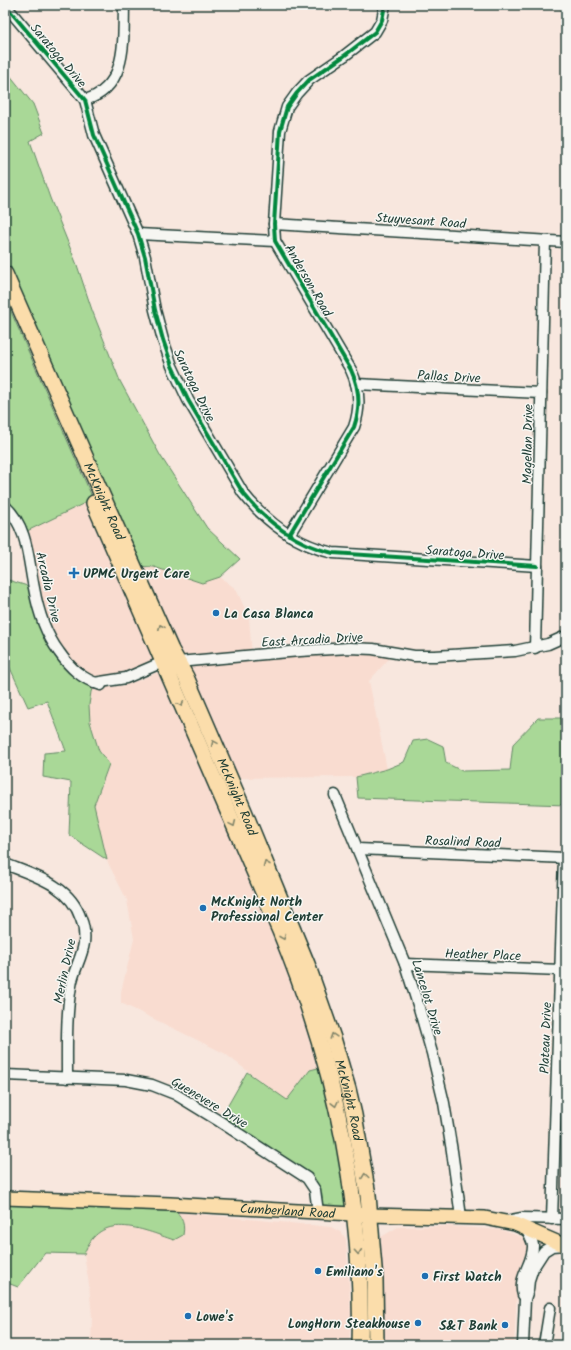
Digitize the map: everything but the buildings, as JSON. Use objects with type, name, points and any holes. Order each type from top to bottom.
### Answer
[{"type":"highway","name":"McKnight Road","points":[[5,274],[102,495],[169,664],[280,930],[302,987],[319,1040],[334,1099],[348,1172],[354,1214],[359,1280],[360,1345]]},
{"type":"highway","name":"McKnight Road","points":[[5,298],[169,664],[186,677],[244,811],[307,964],[324,1010],[341,1062],[360,1142],[370,1215],[375,1280],[376,1345]]},
{"type":"main road","name":"Cumberland Road","points":[[5,1198],[170,1204],[370,1215],[461,1216],[505,1221],[525,1227],[565,1245]]},
{"type":"street","name":"Saratoga Drive","points":[[5,5],[85,100],[94,135],[138,234],[146,257],[152,296],[159,325],[177,378],[188,400],[251,503],[267,519],[289,535],[316,548],[338,554],[537,566]]},
{"type":"street","points":[[85,100],[93,98],[106,88],[116,75],[123,48],[124,5]]},
{"type":"street","name":"Anderson Road","points":[[289,535],[354,427],[359,404],[356,384],[351,370],[276,241],[274,224],[280,131],[287,107],[296,93],[309,80],[375,32],[380,24],[385,5]]},
{"type":"street","name":"Stuyvesant Road","points":[[274,224],[566,242]]},
{"type":"street","points":[[138,234],[276,241]]},
{"type":"street","name":"Magellan Drive","points":[[535,648],[545,241]]},
{"type":"street","name":"Pallas Drive","points":[[356,384],[541,393]]},
{"type":"street","name":"Arcadia Drive","points":[[5,506],[14,515],[23,533],[42,622],[50,641],[72,669],[85,679],[94,683],[126,678],[169,664]]},
{"type":"street","name":"East Arcadia Drive","points":[[169,664],[343,648],[373,649],[404,655],[424,656],[515,651],[535,648],[566,636]]},
{"type":"street","name":"Lancelot Drive","points":[[335,795],[405,964],[423,1022],[440,1084],[451,1144],[461,1216]]},
{"type":"street","name":"Rosalind Road","points":[[358,849],[565,858]]},
{"type":"street","name":"Plateau Drive","points":[[552,1219],[565,858]]},
{"type":"street","name":"Merlin Drive","points":[[5,864],[50,883],[60,889],[72,902],[80,915],[83,924],[84,943],[70,992],[67,1078]]},
{"type":"street","name":"Heather Place","points":[[405,964],[561,970]]},
{"type":"street","name":"Guenevere Drive","points":[[5,1075],[99,1078],[139,1082],[164,1089],[175,1094],[219,1121],[307,1178],[315,1190],[318,1212]]},
{"type":"street","points":[[505,1221],[522,1218],[566,1219]]},
{"type":"street","points":[[525,1227],[531,1238],[533,1246],[522,1281],[522,1290],[525,1299]]},
{"type":"street","points":[[524,1345],[525,1299],[530,1275],[541,1254],[552,1246],[565,1245]]},
{"type":"street","points":[[544,1345],[550,1308]]},
{"type":"shaded area","points":[[93,499],[163,662],[100,683],[110,687],[122,686],[166,669],[280,931],[326,1066],[310,1070],[287,1101],[224,1053],[121,1003],[121,992],[134,939],[127,900],[107,861],[94,805],[109,764],[99,751],[90,722],[89,705],[94,683],[50,641],[23,533]]},
{"type":"shaded area","points":[[134,566],[154,567],[202,582],[220,577],[236,589],[249,618],[252,655],[300,651],[394,653],[369,681],[387,769],[356,777],[230,778]]},
{"type":"shaded area","points":[[176,1212],[331,1227],[342,1233],[346,1239],[351,1314],[349,1345],[91,1345],[92,1317],[84,1254],[86,1246],[93,1236],[108,1227],[126,1226],[146,1230],[181,1218]]},
{"type":"shaded area","points":[[447,1226],[501,1230],[528,1239],[527,1250],[521,1264],[517,1291],[514,1345],[384,1345],[381,1237],[398,1227]]},
{"type":"green space","points":[[5,69],[33,104],[44,133],[30,141],[50,198],[77,265],[92,310],[120,381],[160,455],[207,528],[240,559],[220,577],[202,583],[154,567],[134,566],[5,274]]},
{"type":"green space","points":[[5,298],[93,499],[23,533],[5,506]]},
{"type":"green space","points":[[5,579],[34,588],[50,641],[94,683],[89,705],[90,722],[99,751],[109,764],[94,805],[107,860],[69,835],[71,782],[43,777],[44,753],[66,751],[47,701],[28,707],[5,657]]},
{"type":"green space","points":[[538,718],[566,718],[566,805],[358,798],[356,777],[387,769],[404,762],[413,741],[428,739],[443,746],[446,763],[462,771],[510,770],[513,744]]},
{"type":"green space","points":[[326,1066],[354,1214],[318,1212],[315,1190],[219,1121],[247,1072],[287,1100],[310,1070]]},
{"type":"green space","points":[[170,1204],[181,1218],[184,1225],[183,1235],[174,1240],[135,1228],[123,1226],[111,1227],[100,1232],[91,1240],[84,1254],[45,1253],[18,1287],[5,1282],[5,1205]]},
{"type":"cycle path","points":[[5,5],[85,100],[94,135],[138,234],[145,257],[155,310],[172,366],[188,400],[243,493],[252,504],[283,531],[307,544],[333,553],[537,566]]},
{"type":"cycle path","points":[[289,535],[354,427],[358,412],[358,391],[351,370],[275,241],[274,224],[280,131],[287,107],[297,93],[309,80],[375,32],[382,20],[385,5]]},
{"type":"place","name":"UPMC Urgent Care","points":[[74,573]]},
{"type":"place","name":"La Casa Blanca","points":[[216,613]]},
{"type":"place","name":"McKnight North Professional Center","points":[[203,908]]},
{"type":"place","name":"Emiliano's","points":[[318,1271]]},
{"type":"place","name":"First Watch","points":[[425,1276]]},
{"type":"place","name":"Lowe's","points":[[188,1316]]},
{"type":"place","name":"LongHorn Steakhouse","points":[[418,1323]]},
{"type":"place","name":"S&T Bank","points":[[505,1325]]}]
